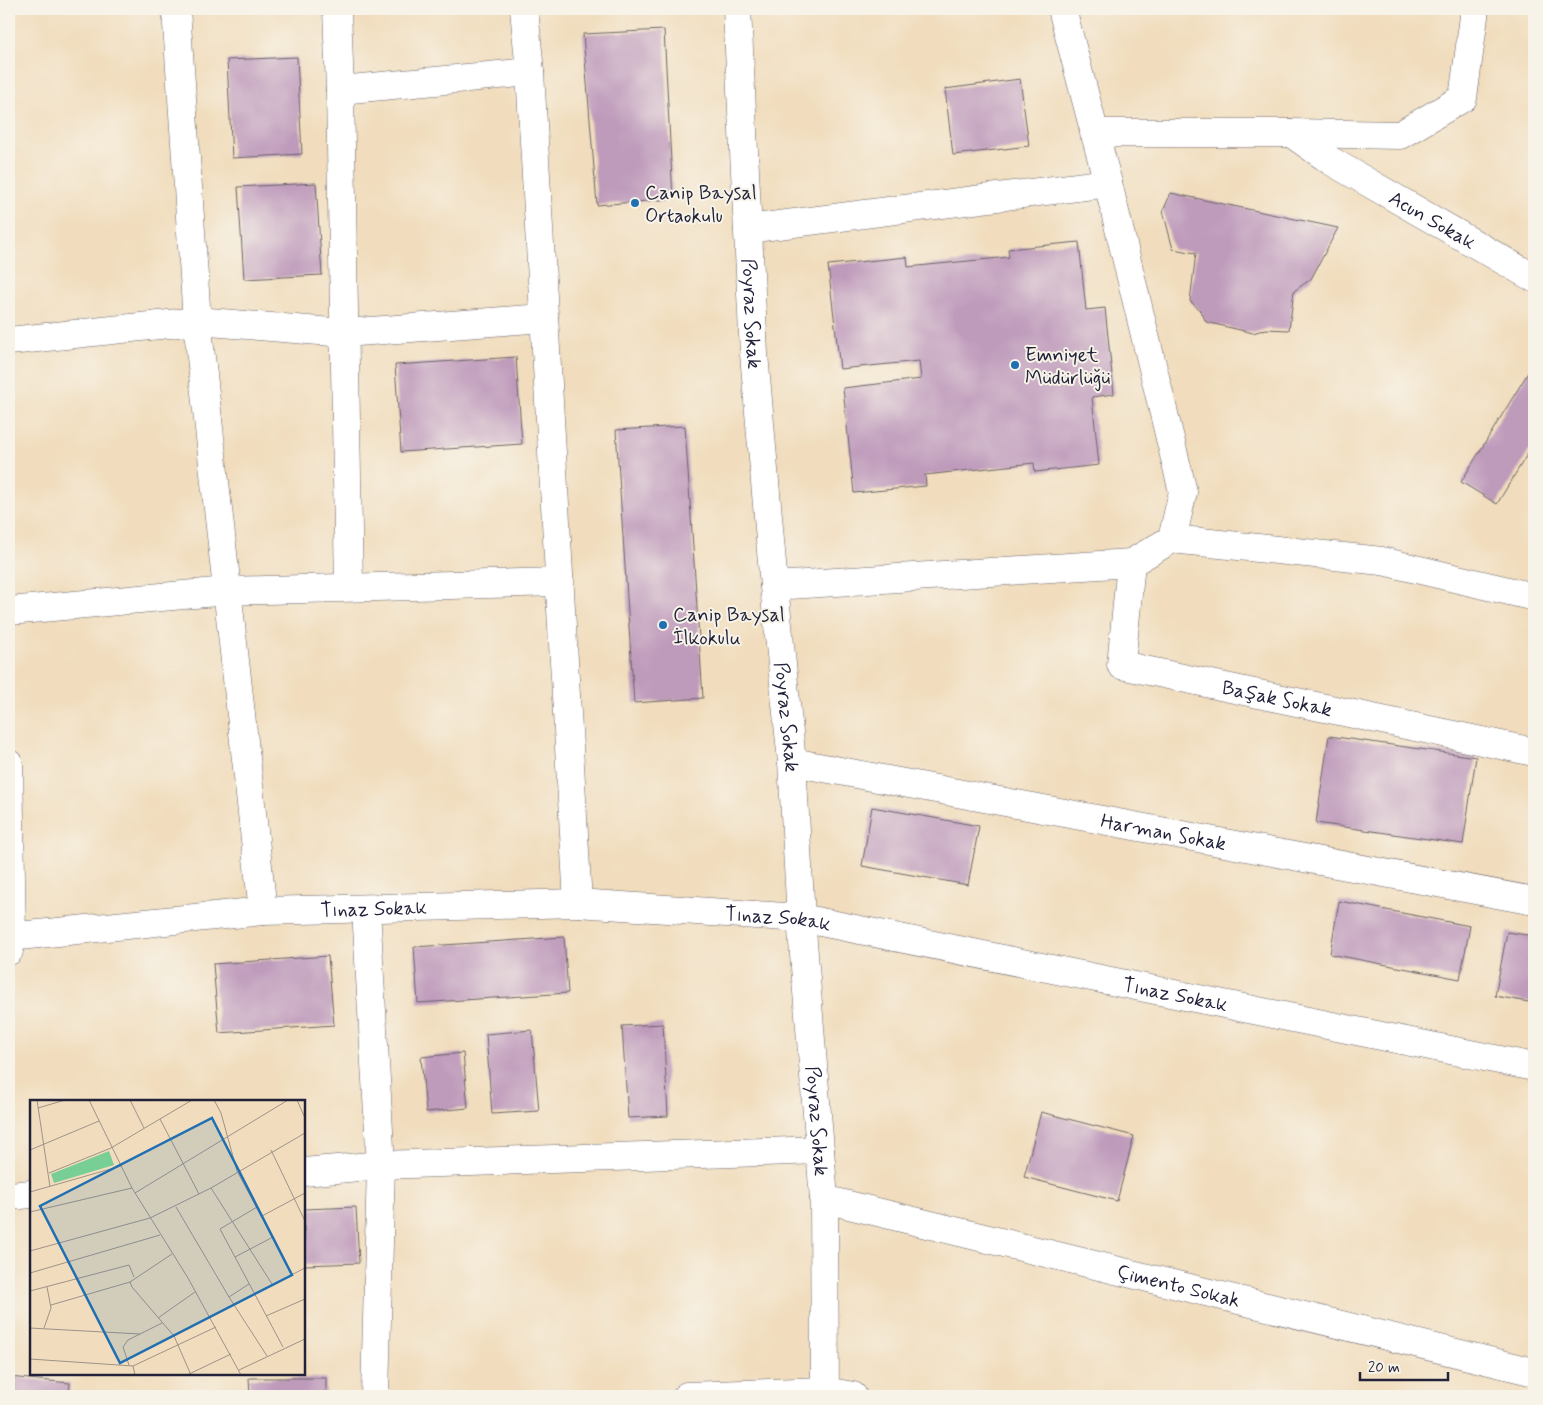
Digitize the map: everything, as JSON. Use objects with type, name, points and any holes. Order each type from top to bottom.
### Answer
[{"type":"street","points":[[176,9],[197,321],[262,911]]},
{"type":"street","points":[[337,9],[349,587]]},
{"type":"street","points":[[524,9],[530,72],[578,903]]},
{"type":"street","name":"Poyraz Sokak","points":[[737,9],[754,354],[774,586],[792,762],[801,918],[824,1199],[825,1394]]},
{"type":"street","points":[[1062,9],[1108,183],[1183,492],[1172,539]]},
{"type":"street","points":[[1094,132],[1400,135],[1463,98],[1475,9]]},
{"type":"street","points":[[340,90],[530,72]]},
{"type":"street","name":"Acun Sokak","points":[[1291,133],[1331,161],[1534,278]]},
{"type":"street","points":[[748,229],[1108,183]]},
{"type":"street","points":[[9,341],[197,321],[344,333],[544,318]]},
{"type":"street","points":[[774,586],[1131,563],[1172,539],[1382,561],[1534,597]]},
{"type":"street","name":"Başak Sokak","points":[[1131,563],[1121,665],[1534,752]]},
{"type":"street","points":[[9,611],[227,591],[560,582]]},
{"type":"street","name":"Harman Sokak","points":[[792,762],[1534,901]]},
{"type":"street","points":[[9,764],[10,942]]},
{"type":"street","name":"Tınaz Sokak","points":[[10,942],[262,911],[578,903],[801,918],[1534,1067]]},
{"type":"street","points":[[366,908],[381,1165],[375,1396]]},
{"type":"street","points":[[305,1172],[381,1165],[820,1150]]},
{"type":"street","points":[[9,1196],[30,1194]]},
{"type":"street","name":"Çimento Sokak","points":[[824,1199],[1534,1372]]},
{"type":"street","points":[[687,1396],[825,1394],[853,1396]]},
{"type":"building","points":[[664,30],[673,199],[597,205],[583,34]]},
{"type":"building","points":[[297,57],[302,154],[232,158],[227,60]]},
{"type":"building","points":[[1020,79],[1029,146],[953,155],[945,89]]},
{"type":"building","points":[[316,183],[322,275],[244,279],[238,187]]},
{"type":"building","points":[[1171,193],[1338,228],[1311,279],[1294,291],[1289,330],[1266,329],[1253,333],[1206,322],[1201,311],[1190,301],[1196,253],[1173,249],[1163,211]]},
{"type":"building","name":"Emniyet Müdürlüğü","points":[[1079,242],[1086,310],[1105,308],[1114,394],[1092,397],[1099,465],[1035,472],[1034,463],[925,475],[926,486],[854,493],[843,388],[921,379],[919,361],[840,369],[828,265],[907,257],[908,267],[1009,257],[1008,249]]},
{"type":"building","points":[[516,357],[522,444],[401,452],[395,365]]},
{"type":"building","points":[[1534,363],[1534,443],[1497,504],[1461,482]]},
{"type":"building","points":[[685,426],[703,698],[634,703],[616,430]]},
{"type":"building","points":[[1329,736],[1476,757],[1463,844],[1316,823]]},
{"type":"building","points":[[872,807],[979,826],[968,885],[862,866]]},
{"type":"building","points":[[1339,901],[1470,926],[1460,979],[1330,954]]},
{"type":"building","points":[[1507,932],[1534,936],[1534,1003],[1495,996]]},
{"type":"building","points":[[564,937],[568,993],[418,1003],[414,947]]},
{"type":"building","points":[[328,956],[334,1025],[219,1033],[213,964]]},
{"type":"building","points":[[663,1024],[668,1116],[628,1118],[622,1026]]},
{"type":"building","points":[[532,1030],[539,1111],[492,1114],[486,1034]]},
{"type":"building","points":[[463,1053],[468,1108],[426,1112],[421,1057]]},
{"type":"building","points":[[1041,1112],[1134,1136],[1117,1201],[1024,1177]]},
{"type":"building","points":[[356,1207],[359,1263],[305,1265],[305,1209]]},
{"type":"building","points":[[9,1377],[70,1383],[69,1396],[9,1396]]},
{"type":"building","points":[[249,1378],[326,1378],[326,1396],[250,1396]]},
{"type":"place","name":"Canip Baysal Ortaokulu","points":[[635,203]]},
{"type":"place","name":"Emniyet Müdürlüğü","points":[[1015,365]]},
{"type":"place","name":"Canip Baysal İlkokulu","points":[[663,625]]}]
